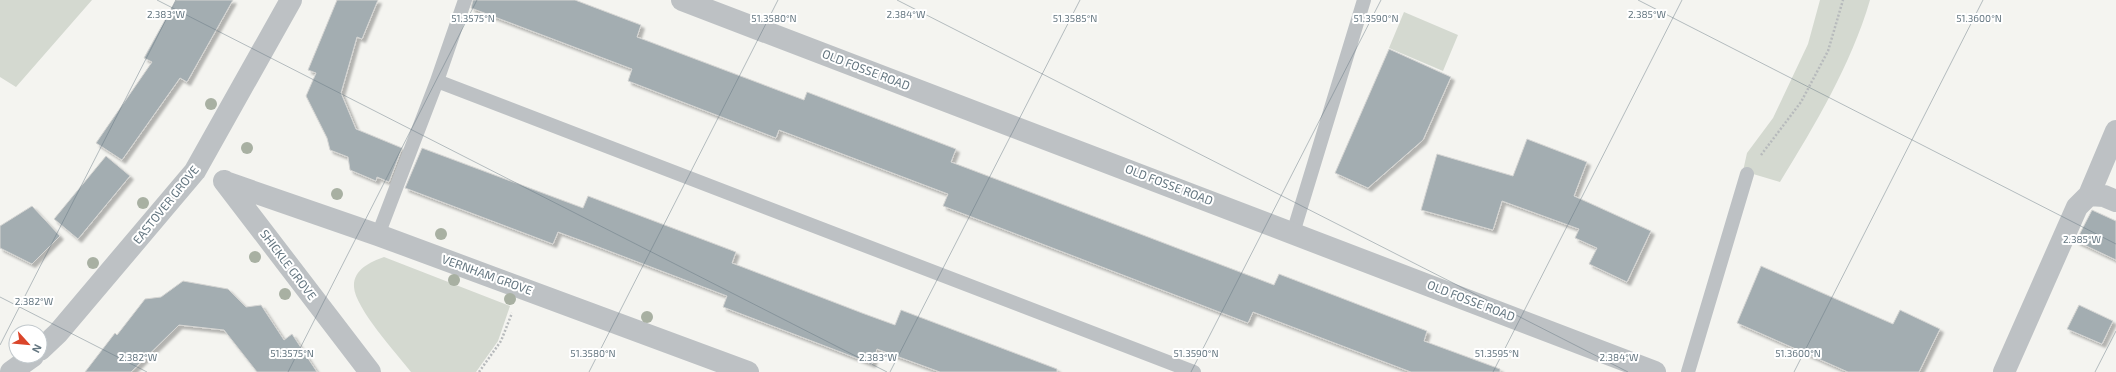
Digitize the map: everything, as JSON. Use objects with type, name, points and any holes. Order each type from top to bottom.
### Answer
[{"type":"street","name":"EASTOVER GROVE","points":[[48,342],[58,333],[196,171],[291,0]]},
{"type":"street","name":"OLD FOSSE ROAD","points":[[682,0],[1655,372]]},
{"type":"street","points":[[2004,372],[2077,207],[2089,194],[2116,131]]},
{"type":"street","points":[[196,171],[225,182]]},
{"type":"street","name":"VERNHAM GROVE","points":[[225,182],[378,234],[748,372]]},
{"type":"street","name":"SHICKLE GROVE","points":[[225,182],[370,372]]},
{"type":"street","points":[[2089,194],[2104,196],[2116,201]]},
{"type":"street","points":[[11,372],[22,364]]},
{"type":"lane","points":[[378,234],[437,81],[464,0]]},
{"type":"lane","points":[[1294,233],[1364,0]]},
{"type":"lane","points":[[437,81],[1194,372]]},
{"type":"lane","points":[[1688,372],[1746,174]]},
{"type":"path","points":[[1746,174],[1801,102],[1828,51],[1843,0]]},
{"type":"path","points":[[479,372],[501,341],[522,288]]},
{"type":"shaded area","points":[[0,0],[92,0],[16,87],[0,77]]},
{"type":"shaded area","points":[[1820,0],[1870,0],[1853,48],[1831,94],[1780,182],[1743,171],[1747,153],[1773,118],[1808,44]]},
{"type":"shaded area","points":[[1404,12],[1458,35],[1443,71],[1389,48]]},
{"type":"shaded area","points":[[384,257],[510,306],[498,341],[476,372],[411,372],[387,343],[361,307],[354,287],[354,281],[359,271],[373,261]]},
{"type":"building","points":[[176,0],[233,0],[187,82],[180,78],[122,160],[96,143],[152,62],[144,58]]},
{"type":"building","points":[[337,0],[378,0],[362,39],[357,37],[341,93],[356,129],[402,148],[389,182],[377,177],[376,181],[350,170],[348,157],[330,150],[327,138],[306,96],[316,73],[308,70]]},
{"type":"building","points":[[473,0],[575,0],[641,25],[637,37],[804,100],[807,92],[956,149],[951,162],[1274,285],[1279,274],[1427,331],[1424,341],[1500,369],[1500,372],[1411,372],[1253,312],[1248,323],[943,206],[948,194],[779,130],[776,138],[628,81],[632,69],[471,8]]},
{"type":"building","points":[[1389,49],[1451,77],[1423,140],[1368,188],[1335,173]]},
{"type":"building","points":[[1527,139],[1587,162],[1574,196],[1651,231],[1627,282],[1589,264],[1597,248],[1575,238],[1579,229],[1502,201],[1493,230],[1421,210],[1437,154],[1513,176]]},
{"type":"building","points":[[422,148],[583,208],[588,196],[736,252],[732,263],[862,313],[895,325],[901,310],[1057,369],[1057,372],[940,372],[877,349],[872,364],[723,307],[727,296],[596,246],[558,232],[553,244],[405,188]]},
{"type":"building","points":[[106,156],[130,176],[78,239],[54,219]]},
{"type":"building","points":[[32,206],[60,236],[32,264],[0,248],[0,226]]},
{"type":"building","points":[[2092,210],[2116,221],[2116,260],[2076,241]]},
{"type":"building","points":[[1761,266],[1893,324],[1900,310],[1940,329],[1919,372],[1848,372],[1737,323]]},
{"type":"building","points":[[183,281],[228,289],[246,307],[261,305],[284,340],[292,334],[317,372],[257,372],[224,330],[179,325],[131,372],[85,372],[115,333],[117,335],[145,299],[161,297]]},
{"type":"building","points":[[2079,305],[2113,321],[2102,344],[2067,329]]}]
